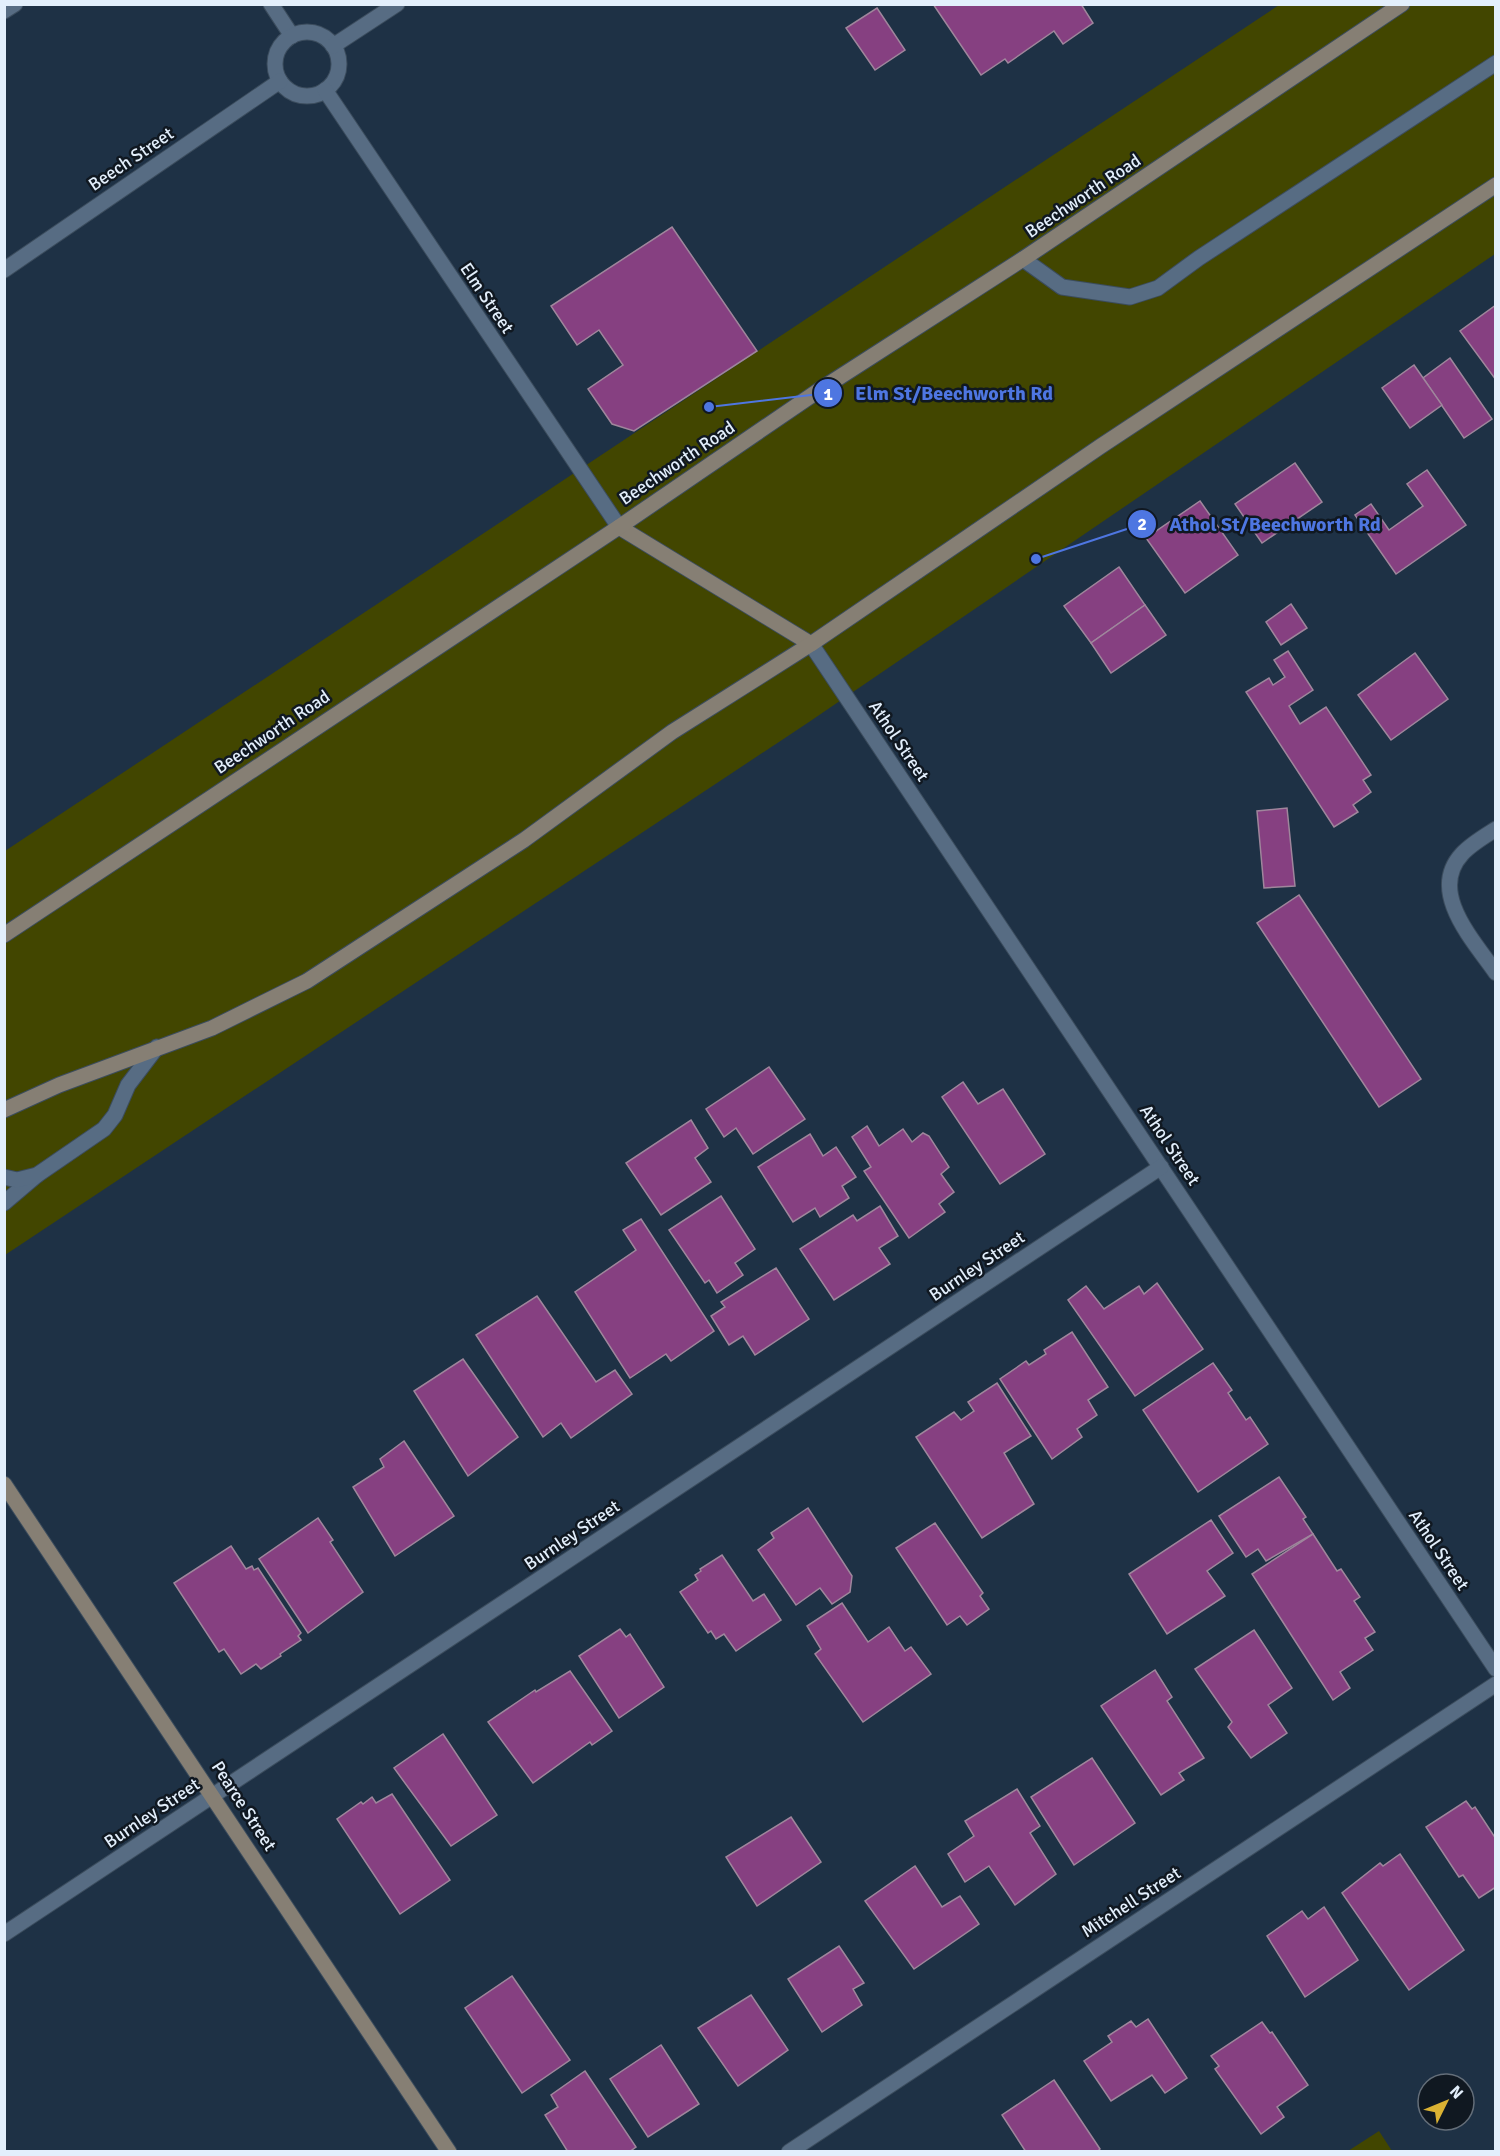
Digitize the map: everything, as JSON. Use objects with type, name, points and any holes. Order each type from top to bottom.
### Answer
[{"type":"main road","name":"Beechworth Road","points":[[4,935],[619,527],[818,391],[1023,259],[1402,4]]},
{"type":"main road","points":[[4,1110],[49,1089],[212,1028],[307,981],[524,840],[672,732],[811,644],[1101,446],[1496,185]]},
{"type":"main road","points":[[619,527],[811,644]]},
{"type":"main road","name":"Pearce Street","points":[[4,1484],[214,1795],[449,2151]]},
{"type":"street","points":[[4,11],[15,4]]},
{"type":"street","points":[[271,4],[292,36]]},
{"type":"street","points":[[333,46],[397,4]]},
{"type":"street","points":[[302,32],[317,33],[333,46],[339,67],[334,80],[325,90],[304,95],[288,89],[280,81],[275,66],[276,56],[283,42],[292,36],[302,32]]},
{"type":"street","points":[[1023,259],[1062,287],[1130,297],[1158,288],[1199,258],[1496,63]]},
{"type":"street","name":"Beech Street","points":[[4,270],[280,81]]},
{"type":"street","name":"Elm Street","points":[[325,90],[619,527]]},
{"type":"street","name":"Athol Street","points":[[811,644],[1496,1669]]},
{"type":"street","points":[[1496,829],[1461,855],[1449,885],[1449,895],[1461,921],[1496,973]]},
{"type":"street","points":[[4,1203],[37,1175],[104,1130],[115,1115],[128,1085],[157,1047]]},
{"type":"street","name":"Burnley Street","points":[[4,1934],[1161,1167]]},
{"type":"street","points":[[4,1177],[17,1180],[37,1175]]},
{"type":"street","name":"Mitchell Street","points":[[789,2151],[1496,1684]]},
{"type":"shaded area","points":[[1279,5],[1495,5],[1495,254],[809,722],[5,1255],[5,851]]},
{"type":"shaded area","points":[[1379,2131],[1392,2151],[1348,2151]]},
{"type":"building","points":[[933,4],[1081,4],[1093,23],[1063,44],[1054,31],[1008,63],[1005,59],[981,75]]},
{"type":"building","points":[[877,8],[905,50],[875,70],[846,28]]},
{"type":"building","points":[[672,227],[757,351],[634,431],[612,424],[588,389],[623,365],[599,330],[577,345],[551,306]]},
{"type":"building","points":[[1496,305],[1496,380],[1460,331]]},
{"type":"building","points":[[1450,358],[1492,419],[1464,438],[1423,378]]},
{"type":"building","points":[[1414,365],[1442,405],[1410,428],[1382,388]]},
{"type":"building","points":[[1295,463],[1322,502],[1262,543],[1235,504]]},
{"type":"building","points":[[1427,470],[1466,525],[1396,574],[1355,515],[1371,504],[1389,530],[1423,506],[1407,484]]},
{"type":"building","points":[[1200,501],[1238,555],[1185,593],[1146,538]]},
{"type":"building","points":[[1119,567],[1145,605],[1091,643],[1064,606]]},
{"type":"building","points":[[1291,604],[1307,628],[1281,645],[1266,622]]},
{"type":"building","points":[[1145,605],[1166,635],[1111,673],[1091,643]]},
{"type":"building","points":[[1288,651],[1313,690],[1289,706],[1300,724],[1326,707],[1371,775],[1363,780],[1371,792],[1353,805],[1358,812],[1334,827],[1246,692],[1269,678],[1273,685],[1285,677],[1274,660]]},
{"type":"building","points":[[1415,653],[1448,699],[1391,740],[1358,695]]},
{"type":"building","points":[[1287,808],[1295,886],[1264,888],[1257,811]]},
{"type":"building","points":[[1299,895],[1421,1079],[1379,1107],[1257,923]]},
{"type":"building","points":[[769,1067],[805,1119],[753,1154],[736,1128],[724,1137],[706,1109]]},
{"type":"building","points":[[963,1082],[978,1104],[1003,1089],[1045,1154],[1000,1184],[942,1097]]},
{"type":"building","points":[[691,1120],[708,1148],[695,1158],[711,1182],[661,1215],[626,1163]]},
{"type":"building","points":[[867,1126],[879,1146],[903,1129],[912,1142],[923,1133],[929,1136],[949,1167],[941,1174],[954,1192],[939,1204],[945,1212],[909,1238],[864,1171],[871,1167],[852,1137]]},
{"type":"building","points":[[810,1134],[823,1156],[836,1147],[856,1177],[842,1186],[849,1198],[820,1217],[815,1208],[793,1222],[758,1167]]},
{"type":"building","points":[[721,1196],[755,1249],[735,1263],[743,1275],[717,1293],[709,1280],[705,1283],[669,1230]]},
{"type":"building","points":[[880,1206],[898,1236],[879,1248],[890,1264],[834,1300],[800,1249],[853,1215],[857,1221]]},
{"type":"building","points":[[641,1219],[714,1331],[671,1361],[666,1354],[630,1378],[575,1292],[636,1250],[623,1230]]},
{"type":"building","points":[[776,1268],[809,1319],[755,1355],[743,1336],[729,1345],[711,1316],[725,1307],[721,1302]]},
{"type":"building","points":[[1157,1283],[1203,1349],[1135,1396],[1068,1300],[1086,1286],[1104,1309],[1139,1286],[1144,1294]]},
{"type":"building","points":[[537,1296],[596,1382],[615,1370],[632,1394],[571,1438],[561,1423],[543,1437],[476,1335]]},
{"type":"building","points":[[1072,1332],[1108,1387],[1088,1400],[1097,1415],[1077,1429],[1082,1437],[1052,1459],[1000,1379],[1026,1361],[1029,1365],[1046,1354],[1044,1350]]},
{"type":"building","points":[[463,1359],[518,1437],[468,1476],[414,1391]]},
{"type":"building","points":[[1213,1363],[1232,1390],[1228,1393],[1246,1420],[1250,1417],[1268,1444],[1198,1492],[1143,1410]]},
{"type":"building","points":[[997,1383],[1031,1436],[1004,1453],[1034,1504],[982,1538],[916,1437],[954,1412],[961,1420],[974,1411],[968,1402]]},
{"type":"building","points":[[404,1441],[454,1516],[395,1556],[353,1487],[384,1467],[380,1459]]},
{"type":"building","points":[[1279,1477],[1306,1517],[1303,1519],[1313,1534],[1266,1561],[1258,1549],[1246,1557],[1219,1516]]},
{"type":"building","points":[[808,1508],[852,1576],[850,1592],[832,1604],[820,1588],[796,1605],[758,1550],[774,1538],[771,1533]]},
{"type":"building","points":[[318,1518],[333,1540],[330,1542],[363,1592],[308,1633],[259,1559]]},
{"type":"building","points":[[1211,1520],[1233,1553],[1207,1571],[1225,1596],[1167,1634],[1129,1574]]},
{"type":"building","points":[[935,1523],[983,1593],[980,1596],[989,1609],[967,1625],[960,1616],[947,1625],[896,1548]]},
{"type":"building","points":[[1313,1534],[1337,1571],[1341,1569],[1360,1597],[1354,1601],[1375,1632],[1365,1638],[1373,1650],[1340,1672],[1350,1688],[1333,1700],[1252,1574]]},
{"type":"building","points":[[231,1546],[246,1569],[252,1566],[254,1570],[258,1568],[301,1633],[298,1636],[301,1640],[280,1654],[281,1656],[261,1669],[256,1664],[241,1674],[224,1649],[219,1652],[174,1583]]},
{"type":"building","points":[[722,1555],[753,1601],[764,1594],[781,1620],[736,1651],[724,1634],[716,1639],[711,1631],[708,1633],[680,1592],[698,1580],[695,1575],[701,1571],[700,1569]]},
{"type":"building","points":[[842,1603],[868,1642],[889,1627],[905,1651],[911,1647],[931,1674],[863,1722],[815,1654],[821,1649],[807,1626]]},
{"type":"building","points":[[620,1629],[626,1637],[630,1634],[664,1687],[619,1718],[579,1656]]},
{"type":"building","points":[[1254,1630],[1292,1688],[1268,1705],[1287,1733],[1251,1758],[1228,1727],[1232,1722],[1195,1669]]},
{"type":"building","points":[[1155,1670],[1172,1697],[1167,1701],[1204,1758],[1179,1773],[1184,1780],[1161,1795],[1101,1706]]},
{"type":"building","points":[[570,1671],[612,1731],[592,1745],[590,1742],[533,1783],[488,1722],[535,1690],[536,1692]]},
{"type":"building","points":[[443,1734],[497,1815],[451,1846],[394,1768]]},
{"type":"building","points":[[1092,1758],[1135,1823],[1074,1865],[1031,1797]]},
{"type":"building","points":[[1017,1789],[1040,1826],[1030,1833],[1056,1874],[1015,1905],[989,1866],[965,1882],[948,1854],[974,1836],[965,1821]]},
{"type":"building","points":[[392,1794],[450,1880],[400,1914],[337,1819],[372,1797],[376,1803]]},
{"type":"building","points":[[1466,1801],[1472,1809],[1475,1807],[1496,1839],[1496,1887],[1479,1898],[1463,1875],[1459,1877],[1426,1827]]},
{"type":"building","points":[[791,1817],[821,1862],[757,1906],[726,1857]]},
{"type":"building","points":[[1400,1854],[1464,1950],[1409,1990],[1342,1893],[1380,1863],[1383,1866]]},
{"type":"building","points":[[915,1866],[942,1907],[960,1896],[979,1924],[914,1969],[865,1901]]},
{"type":"building","points":[[1324,1907],[1358,1960],[1305,1997],[1267,1936],[1302,1911],[1308,1919]]},
{"type":"building","points":[[839,1946],[864,1983],[853,1989],[862,2005],[822,2032],[788,1979]]},
{"type":"building","points":[[512,1976],[570,2060],[522,2093],[465,2008]]},
{"type":"building","points":[[751,1995],[788,2050],[738,2086],[698,2028]]},
{"type":"building","points":[[1148,2019],[1187,2078],[1165,2093],[1152,2075],[1111,2101],[1084,2061],[1112,2042],[1108,2036],[1131,2021],[1136,2027]]},
{"type":"building","points":[[1262,2022],[1270,2033],[1272,2032],[1308,2085],[1277,2107],[1284,2117],[1261,2134],[1215,2069],[1219,2066],[1211,2056]]},
{"type":"building","points":[[661,2045],[699,2104],[648,2137],[610,2079]]},
{"type":"building","points":[[585,2071],[636,2147],[629,2152],[568,2152],[545,2115],[558,2107],[551,2095]]},
{"type":"building","points":[[1054,2080],[1100,2149],[1097,2152],[1026,2152],[1002,2115]]},
{"type":"place","name":"Elm St/Beechworth Rd","points":[[709,407]]},
{"type":"place","name":"Athol St/Beechworth Rd","points":[[1036,559]]}]
